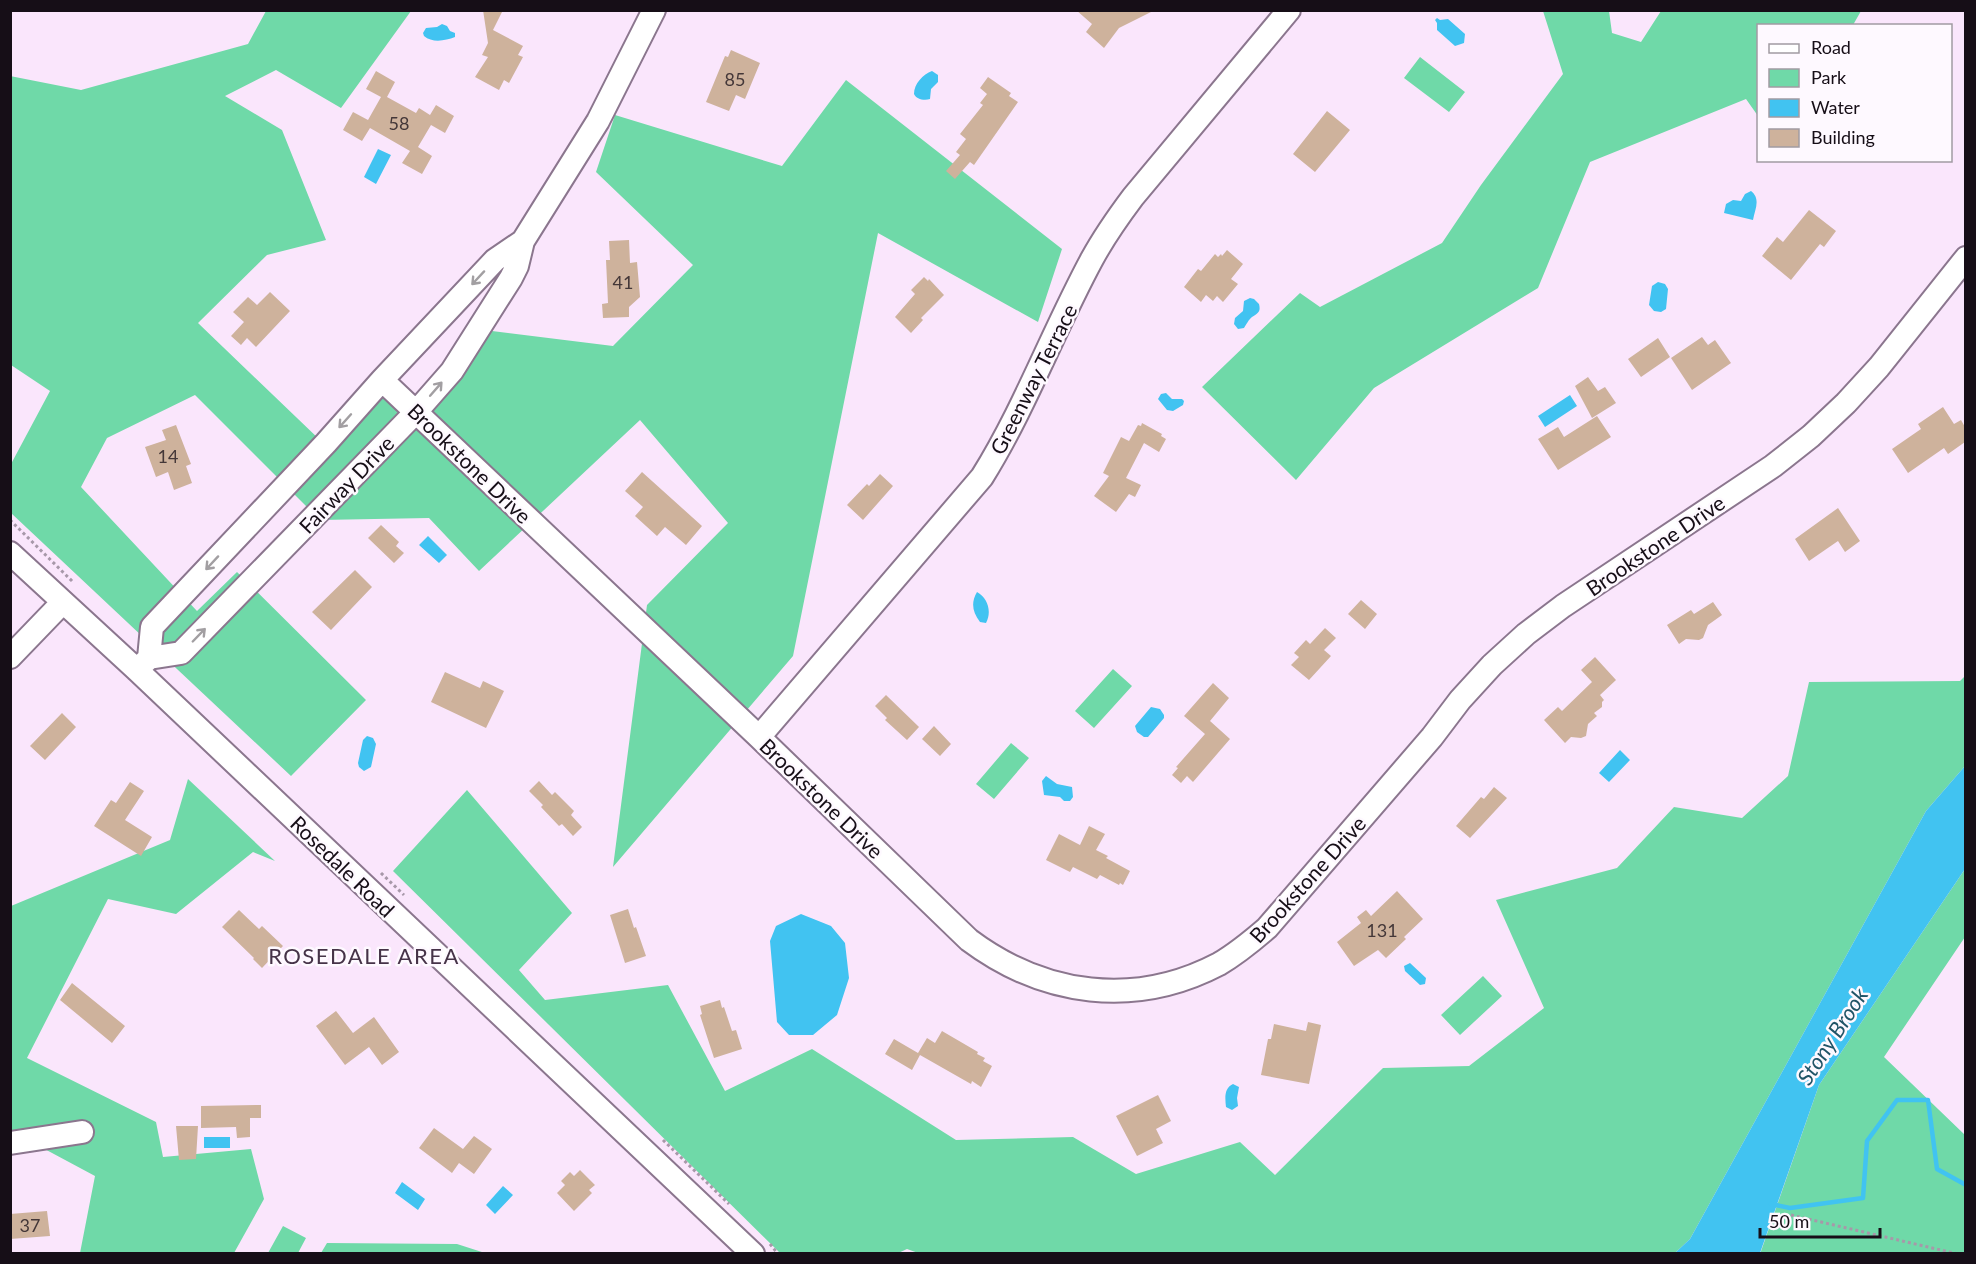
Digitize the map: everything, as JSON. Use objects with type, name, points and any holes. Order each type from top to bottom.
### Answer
[{"type":"street","name":"Fairway Drive","points":[[523,241],[495,260],[152,627],[143,664],[181,653],[416,412],[452,371],[517,266],[523,241],[598,121],[654,10]]},
{"type":"street","name":"Greenway Terrace","points":[[759,737],[982,477],[1003,444],[1091,260],[1111,228],[1133,197],[1289,10]]},
{"type":"street","name":"Brookstone Drive","points":[[382,380],[759,737],[965,937],[1014,969],[1046,982],[1077,989],[1135,990],[1166,985],[1220,963],[1246,946],[1267,928],[1492,665],[1526,634],[1563,606],[1773,466],[1811,436],[1879,367],[1965,258]]},
{"type":"street","name":"Rosedale Road","points":[[10,553],[69,593],[753,1254]]},
{"type":"street","points":[[10,657],[69,593]]},
{"type":"street","points":[[10,1143],[82,1132]]},
{"type":"path","points":[[10,520],[69,593]]},
{"type":"path","points":[[1791,1215],[1958,1254]]},
{"type":"green space","points":[[266,11],[411,11],[341,108],[276,70],[225,96],[282,130],[326,240],[267,255],[198,323],[321,441],[387,377],[423,411],[484,330],[613,346],[693,265],[596,172],[615,115],[782,166],[846,80],[1062,249],[1038,322],[878,233],[793,656],[613,867],[647,605],[728,523],[640,420],[479,571],[429,518],[320,520],[195,395],[107,438],[81,487],[197,611],[237,572],[366,700],[291,776],[11,513],[11,464],[50,391],[11,365],[10,76],[81,90],[248,44]]},
{"type":"green space","points":[[1543,11],[1609,11],[1612,33],[1641,42],[1661,11],[1861,11],[1854,24],[1757,24],[1757,115],[1746,99],[1590,162],[1538,288],[1374,388],[1296,480],[1202,387],[1300,293],[1320,307],[1442,243],[1481,185],[1563,74]]},
{"type":"green space","points":[[1420,57],[1465,92],[1449,112],[1404,78]]},
{"type":"green space","points":[[1113,669],[1132,686],[1094,728],[1075,711]]},
{"type":"green space","points":[[1965,676],[1965,766],[1926,811],[1690,1239],[1675,1253],[921,1254],[907,1249],[896,1254],[780,1253],[393,871],[467,790],[572,913],[519,970],[545,1000],[668,985],[725,1091],[812,1049],[956,1140],[1073,1137],[1136,1174],[1240,1142],[1275,1175],[1383,1068],[1469,1066],[1544,1008],[1496,900],[1617,868],[1674,807],[1742,818],[1788,776],[1809,682],[1960,681]]},
{"type":"green space","points":[[1011,743],[1029,758],[994,799],[976,784]]},
{"type":"green space","points":[[188,779],[275,861],[253,852],[176,914],[108,899],[27,1058],[156,1122],[163,1157],[251,1149],[264,1199],[234,1253],[80,1253],[95,1176],[11,1131],[11,906],[170,840]]},
{"type":"green space","points":[[1965,869],[1965,937],[1884,1057],[1965,1135],[1965,1253],[1760,1254],[1819,1085]]},
{"type":"green space","points":[[1483,976],[1502,996],[1460,1035],[1441,1015]]},
{"type":"green space","points":[[283,1226],[306,1238],[298,1253],[268,1253]]},
{"type":"green space","points":[[327,1243],[457,1244],[485,1253],[321,1253]]},
{"type":"water","points":[[1437,18],[1448,19],[1465,34],[1464,43],[1455,46],[1437,30],[1435,20]]},
{"type":"water","points":[[442,24],[455,33],[455,37],[439,41],[424,36],[426,28]]},
{"type":"water","points":[[932,71],[938,75],[938,82],[931,89],[930,99],[918,98],[914,94],[917,83]]},
{"type":"water","points":[[378,149],[391,155],[376,184],[364,177]]},
{"type":"water","points":[[1751,191],[1757,201],[1753,220],[1724,213],[1726,204],[1733,200],[1741,201],[1745,194]]},
{"type":"water","points":[[1658,282],[1665,284],[1668,289],[1666,309],[1661,312],[1654,311],[1649,305],[1652,286]]},
{"type":"water","points":[[1250,298],[1259,304],[1259,311],[1244,328],[1238,329],[1234,324],[1235,318],[1243,311],[1244,301]]},
{"type":"water","points":[[1166,393],[1172,399],[1182,399],[1183,405],[1173,411],[1167,410],[1158,399],[1161,394]]},
{"type":"water","points":[[1570,395],[1577,406],[1545,427],[1538,416]]},
{"type":"water","points":[[428,536],[447,555],[439,563],[419,545]]},
{"type":"water","points":[[977,592],[988,606],[989,614],[986,623],[980,622],[974,611]]},
{"type":"water","points":[[1151,707],[1160,709],[1164,718],[1148,737],[1144,737],[1137,732],[1135,726]]},
{"type":"water","points":[[367,736],[373,738],[376,744],[371,767],[364,771],[358,763],[363,740]]},
{"type":"water","points":[[1620,750],[1630,760],[1609,782],[1599,773]]},
{"type":"water","name":"Stony Brook","points":[[1965,766],[1965,869],[1819,1085],[1760,1253],[1675,1253],[1690,1239],[1926,811]]},
{"type":"water","points":[[1046,776],[1057,784],[1072,787],[1073,797],[1070,801],[1044,795],[1042,781]]},
{"type":"water","points":[[801,914],[831,926],[845,943],[849,978],[837,1015],[813,1035],[789,1035],[777,1022],[770,941],[776,926]]},
{"type":"water","points":[[1410,963],[1426,978],[1425,984],[1420,985],[1405,971],[1404,966]]},
{"type":"water","points":[[1233,1084],[1239,1087],[1238,1106],[1232,1110],[1226,1107],[1225,1097],[1228,1088]]},
{"type":"water","points":[[204,1137],[230,1137],[230,1148],[204,1148]]},
{"type":"water","points":[[402,1182],[425,1199],[418,1210],[395,1193]]},
{"type":"water","points":[[503,1186],[513,1195],[495,1214],[486,1205]]},
{"type":"building","points":[[483,10],[503,10],[493,30],[523,46],[518,55],[523,57],[509,83],[504,80],[499,90],[475,77],[488,57],[482,55],[488,43]]},
{"type":"building","points":[[1076,10],[1155,10],[1119,28],[1104,48],[1086,32],[1092,24]]},
{"type":"building","points":[[731,50],[760,63],[745,99],[736,95],[729,111],[706,102],[725,56],[728,57]]},
{"type":"building","points":[[376,71],[395,82],[387,97],[416,113],[419,108],[430,115],[436,105],[454,116],[445,133],[431,125],[418,147],[432,156],[422,174],[402,163],[410,151],[370,128],[362,141],[343,130],[353,112],[368,120],[381,97],[366,89]]},
{"type":"building","points":[[988,77],[1011,93],[1009,96],[1018,102],[974,165],[970,162],[955,179],[946,171],[960,155],[956,152],[966,139],[960,134],[983,105],[980,103],[987,94],[980,88]]},
{"type":"building","points":[[1327,111],[1350,130],[1315,172],[1293,154]]},
{"type":"building","points":[[1809,210],[1836,231],[1824,247],[1820,244],[1791,280],[1762,256],[1777,237],[1783,242]]},
{"type":"building","points":[[629,240],[630,263],[637,262],[640,297],[629,307],[629,317],[603,318],[602,304],[608,303],[606,260],[610,260],[609,241]]},
{"type":"building","points":[[1227,250],[1243,264],[1231,279],[1238,284],[1223,302],[1217,296],[1213,301],[1206,295],[1201,302],[1184,287],[1198,269],[1201,271],[1215,254],[1218,257],[1221,254],[1222,256]]},
{"type":"building","points":[[924,277],[928,281],[929,279],[944,295],[921,318],[923,320],[911,333],[895,317],[915,294],[911,290]]},
{"type":"building","points":[[270,292],[290,311],[256,347],[247,338],[241,345],[231,336],[244,322],[233,312],[248,297],[257,305]]},
{"type":"building","points":[[1702,337],[1708,345],[1715,340],[1731,363],[1692,390],[1671,358]]},
{"type":"building","points":[[1658,338],[1670,357],[1641,377],[1628,359]]},
{"type":"building","points":[[1588,377],[1598,391],[1605,387],[1616,403],[1592,418],[1575,386]]},
{"type":"building","points":[[1943,407],[1954,424],[1961,420],[1965,427],[1965,442],[1948,454],[1944,448],[1908,473],[1892,449],[1921,429],[1918,424]]},
{"type":"building","points":[[1597,416],[1611,437],[1558,470],[1538,439],[1558,427],[1564,437]]},
{"type":"building","points":[[1142,423],[1162,434],[1161,436],[1166,439],[1159,452],[1144,443],[1126,478],[1141,485],[1135,497],[1129,494],[1116,512],[1094,496],[1109,476],[1103,473],[1121,437],[1129,441],[1138,425],[1141,426]]},
{"type":"building","points":[[176,425],[191,464],[186,466],[192,483],[174,490],[168,472],[156,477],[145,447],[166,440],[162,430]]},
{"type":"building","points":[[642,472],[702,526],[686,545],[665,527],[657,536],[635,516],[643,507],[625,491]]},
{"type":"building","points":[[880,474],[893,486],[863,520],[847,505]]},
{"type":"building","points":[[1838,508],[1860,541],[1845,552],[1838,541],[1809,561],[1795,539]]},
{"type":"building","points":[[381,525],[399,542],[396,546],[404,553],[394,563],[368,538]]},
{"type":"building","points":[[355,570],[372,587],[331,630],[312,612]]},
{"type":"building","points":[[1361,600],[1377,614],[1365,629],[1348,614]]},
{"type":"building","points":[[1713,602],[1722,615],[1708,625],[1703,638],[1686,639],[1679,644],[1667,625],[1691,610],[1694,614]]},
{"type":"building","points":[[1325,628],[1336,638],[1324,650],[1331,656],[1309,680],[1291,665],[1299,657],[1294,653],[1306,640],[1310,644]]},
{"type":"building","points":[[1595,657],[1616,680],[1600,695],[1604,700],[1602,707],[1594,713],[1597,716],[1588,724],[1586,736],[1571,737],[1565,743],[1544,720],[1558,707],[1562,711],[1592,682],[1581,670]]},
{"type":"building","points":[[445,672],[480,688],[483,681],[504,691],[486,728],[431,702]]},
{"type":"building","points":[[1213,683],[1229,698],[1210,721],[1230,739],[1193,782],[1187,776],[1181,783],[1172,775],[1178,768],[1176,767],[1205,734],[1184,716]]},
{"type":"building","points":[[886,695],[919,727],[907,740],[885,720],[887,718],[875,706]]},
{"type":"building","points":[[62,713],[76,727],[45,760],[30,746]]},
{"type":"building","points":[[934,726],[951,744],[940,756],[922,739]]},
{"type":"building","points":[[539,781],[552,795],[555,792],[574,811],[571,815],[582,827],[573,836],[562,824],[559,826],[529,791]]},
{"type":"building","points":[[130,782],[144,791],[125,820],[152,837],[141,856],[94,826],[111,800],[116,803]]},
{"type":"building","points":[[1494,787],[1507,798],[1470,838],[1456,826],[1481,797],[1484,799]]},
{"type":"building","points":[[1089,826],[1105,834],[1096,850],[1130,871],[1123,885],[1100,875],[1097,879],[1073,867],[1070,872],[1046,860],[1059,834],[1080,845]]},
{"type":"building","points":[[1397,891],[1423,919],[1386,958],[1378,950],[1354,966],[1337,942],[1361,923],[1357,917],[1366,910],[1371,916]]},
{"type":"building","points":[[628,909],[646,956],[625,963],[610,915]]},
{"type":"building","points":[[239,910],[259,929],[262,926],[283,946],[262,968],[222,927]]},
{"type":"building","points":[[72,983],[125,1026],[112,1043],[60,1000]]},
{"type":"building","points":[[720,1000],[732,1031],[736,1030],[742,1049],[714,1058],[700,1015],[702,1014],[700,1006]]},
{"type":"building","points":[[336,1011],[353,1033],[374,1017],[399,1052],[382,1065],[369,1047],[345,1065],[316,1026]]},
{"type":"building","points":[[1308,1022],[1321,1025],[1309,1084],[1261,1075],[1268,1039],[1271,1039],[1274,1024],[1306,1031]]},
{"type":"building","points":[[942,1031],[978,1052],[977,1054],[985,1058],[983,1061],[992,1066],[981,1087],[972,1081],[971,1084],[920,1055],[912,1070],[885,1054],[894,1039],[918,1053],[927,1038],[935,1043]]},
{"type":"building","points":[[1158,1095],[1171,1121],[1156,1129],[1163,1143],[1137,1156],[1116,1116]]},
{"type":"building","points":[[261,1105],[261,1118],[250,1118],[250,1137],[237,1138],[236,1127],[201,1128],[201,1106]]},
{"type":"building","points":[[176,1126],[198,1126],[196,1159],[179,1160]]},
{"type":"building","points":[[434,1128],[463,1149],[474,1136],[492,1149],[474,1174],[459,1163],[452,1173],[419,1148]]},
{"type":"building","points":[[580,1170],[595,1185],[589,1190],[592,1193],[574,1211],[557,1193],[565,1185],[561,1181],[570,1172],[574,1176]]},
{"type":"building","points":[[47,1211],[50,1236],[10,1239],[10,1214]]},
{"type":"waterway","points":[[1771,1204],[1790,1208],[1863,1198],[1867,1141],[1897,1100],[1928,1100],[1937,1169],[1966,1185]]},
{"type":"district","name":"ROSEDALE AREA","points":[[364,955]]}]
